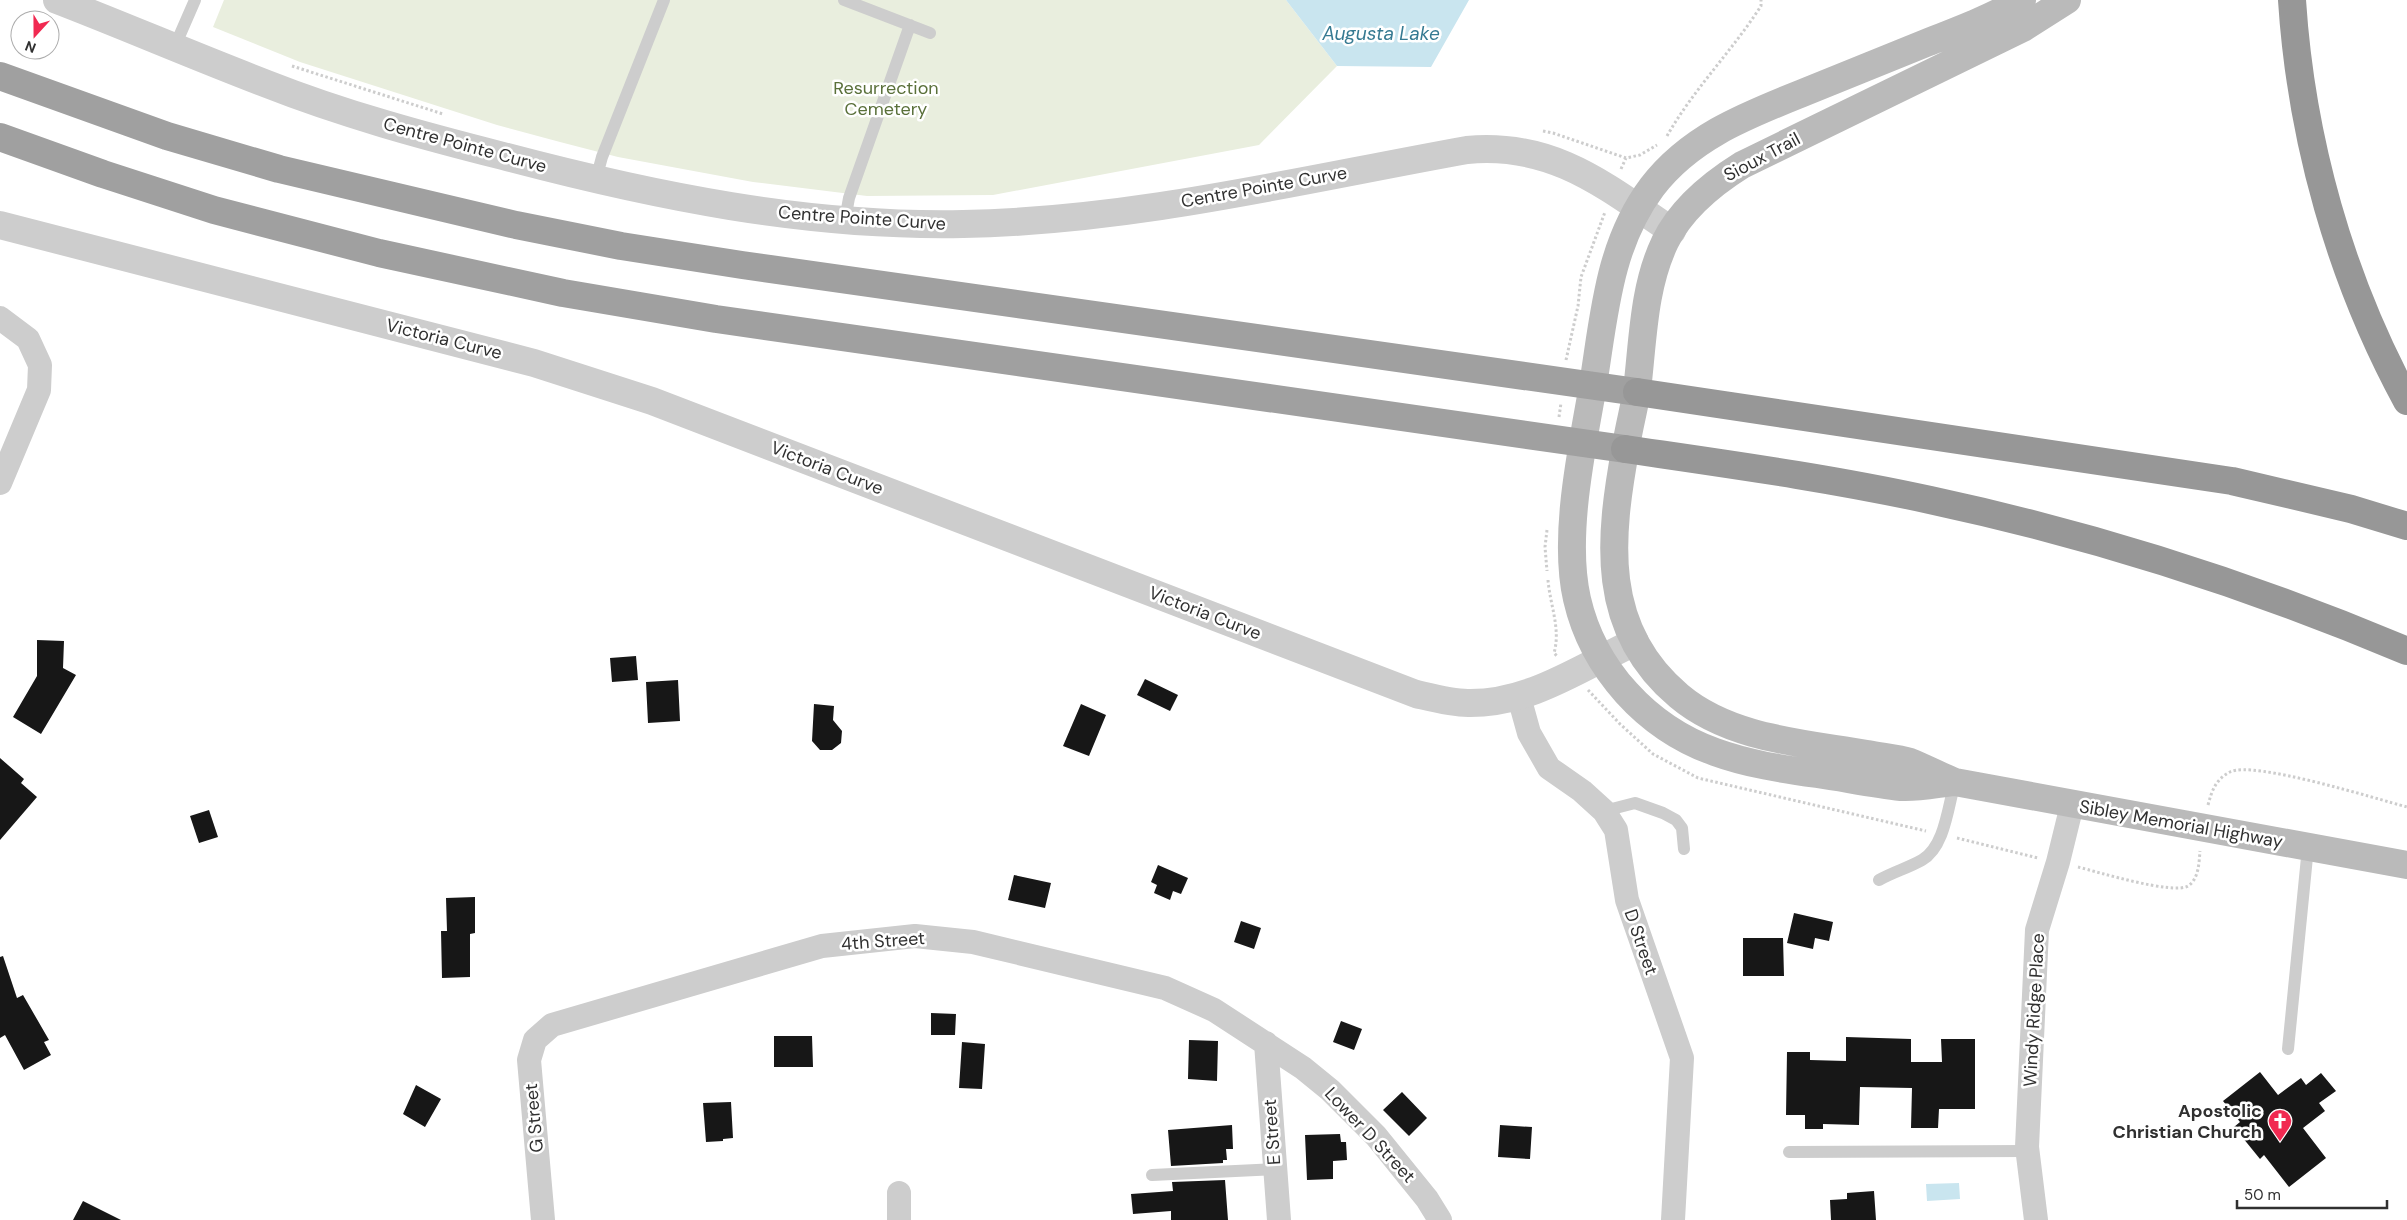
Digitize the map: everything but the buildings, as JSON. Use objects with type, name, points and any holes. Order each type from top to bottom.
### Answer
[{"type":"highway","points":[[2292,0],[2298,66],[2310,138],[2341,250],[2367,318],[2407,400]]},
{"type":"highway","points":[[0,76],[167,136],[279,169],[455,212],[580,238],[751,266],[1636,392],[2232,482],[2351,509],[2407,526]]},
{"type":"highway","points":[[0,137],[103,174],[214,210],[379,252],[572,295],[716,319],[1625,449],[1877,489],[2020,521],[2195,572],[2281,602],[2407,651]]},
{"type":"main road","points":[[1954,782],[1904,787],[1762,766],[1714,752],[1687,740],[1647,714],[1618,683],[1601,658],[1582,617],[1576,595],[1572,562],[1574,522],[1570,441],[1593,386],[1611,273],[1625,236],[1639,208],[1653,186],[1674,164],[1720,128],[1741,118],[1988,18],[2022,0]]},
{"type":"main road","name":"Sioux Trail","points":[[1954,782],[1909,762],[1759,734],[1712,718],[1678,696],[1663,681],[1643,656],[1635,642],[1619,604],[1613,571],[1614,534],[1625,449],[1636,392],[1649,292],[1659,256],[1680,216],[1690,205],[1712,185],[1742,165],[2016,31],[2066,0]]},
{"type":"main road","name":"Sibley Memorial Highway","points":[[1954,782],[2407,865]]},
{"type":"street","name":"Centre Pointe Curve","points":[[57,0],[267,84],[353,114],[489,153],[712,204],[845,220],[962,224],[1083,216],[1168,205],[1484,148],[1506,148],[1535,153],[1560,161],[1613,191],[1672,231]]},
{"type":"street","name":"Victoria Curve","points":[[0,224],[534,362],[643,398],[1416,694],[1440,700],[1469,703],[1519,696],[1549,686],[1572,672],[1635,642]]},
{"type":"street","points":[[0,318],[28,339],[40,365],[39,390],[0,483]]},
{"type":"street","name":"D Street","points":[[1519,696],[1529,732],[1549,768],[1582,791],[1604,811],[1616,830],[1627,900],[1682,1058],[1673,1220]]},
{"type":"street","name":"Windy Ridge Place","points":[[2036,1220],[2028,1151],[2036,930],[2058,862],[2072,805]]},
{"type":"street","name":"4th Street","points":[[552,1025],[822,946],[915,936],[974,942],[1165,988],[1214,1010],[1266,1043]]},
{"type":"street","name":"G Street","points":[[543,1220],[529,1060],[535,1040],[552,1025]]},
{"type":"street","name":"E Street","points":[[1266,1043],[1279,1220]]},
{"type":"street","name":"Lower D Street","points":[[1266,1043],[1323,1084],[1363,1123],[1427,1199],[1440,1220]]},
{"type":"street","points":[[898,1193],[899,1220]]},
{"type":"lane","points":[[175,46],[195,0]]},
{"type":"lane","points":[[596,179],[602,157],[664,0]]},
{"type":"lane","points":[[844,0],[930,33]]},
{"type":"lane","points":[[845,220],[849,198],[910,25]]},
{"type":"lane","points":[[1879,880],[1892,872],[1923,860],[1933,850],[1941,835],[1954,782]]},
{"type":"lane","points":[[1604,811],[1636,803],[1663,813],[1676,820],[1682,828],[1684,849]]},
{"type":"lane","points":[[2288,1049],[2308,847]]},
{"type":"lane","points":[[1788,1152],[2028,1151]]},
{"type":"lane","points":[[1152,1175],[1275,1169]]},
{"type":"path","points":[[1665,140],[1679,116],[1739,40],[1761,6],[1761,0]]},
{"type":"path","points":[[287,64],[450,116]]},
{"type":"path","points":[[1535,130],[1553,133],[1626,158],[1640,155],[1673,134]]},
{"type":"path","points":[[1570,441],[1563,382],[1581,277],[1626,158]]},
{"type":"path","points":[[1547,529],[1545,547],[1550,597],[1557,630],[1557,643],[1554,653],[1620,724],[1653,754],[1698,778],[2164,888],[2186,887],[2193,882],[2197,872],[2208,803],[2215,782],[2232,770],[2264,770],[2407,807]]},
{"type":"green space","name":"Resurrection Cemetery","points":[[224,0],[1286,0],[1337,66],[1259,145],[993,195],[867,196],[753,182],[618,157],[497,125],[300,62],[213,27]]},
{"type":"water","name":"Augusta Lake","points":[[1286,0],[1469,0],[1431,67],[1337,66]]},
{"type":"water","points":[[1959,1183],[1960,1199],[1927,1201],[1926,1184]]},
{"type":"place","name":"Apostolic Christian Church","points":[[2280,1142]]}]
